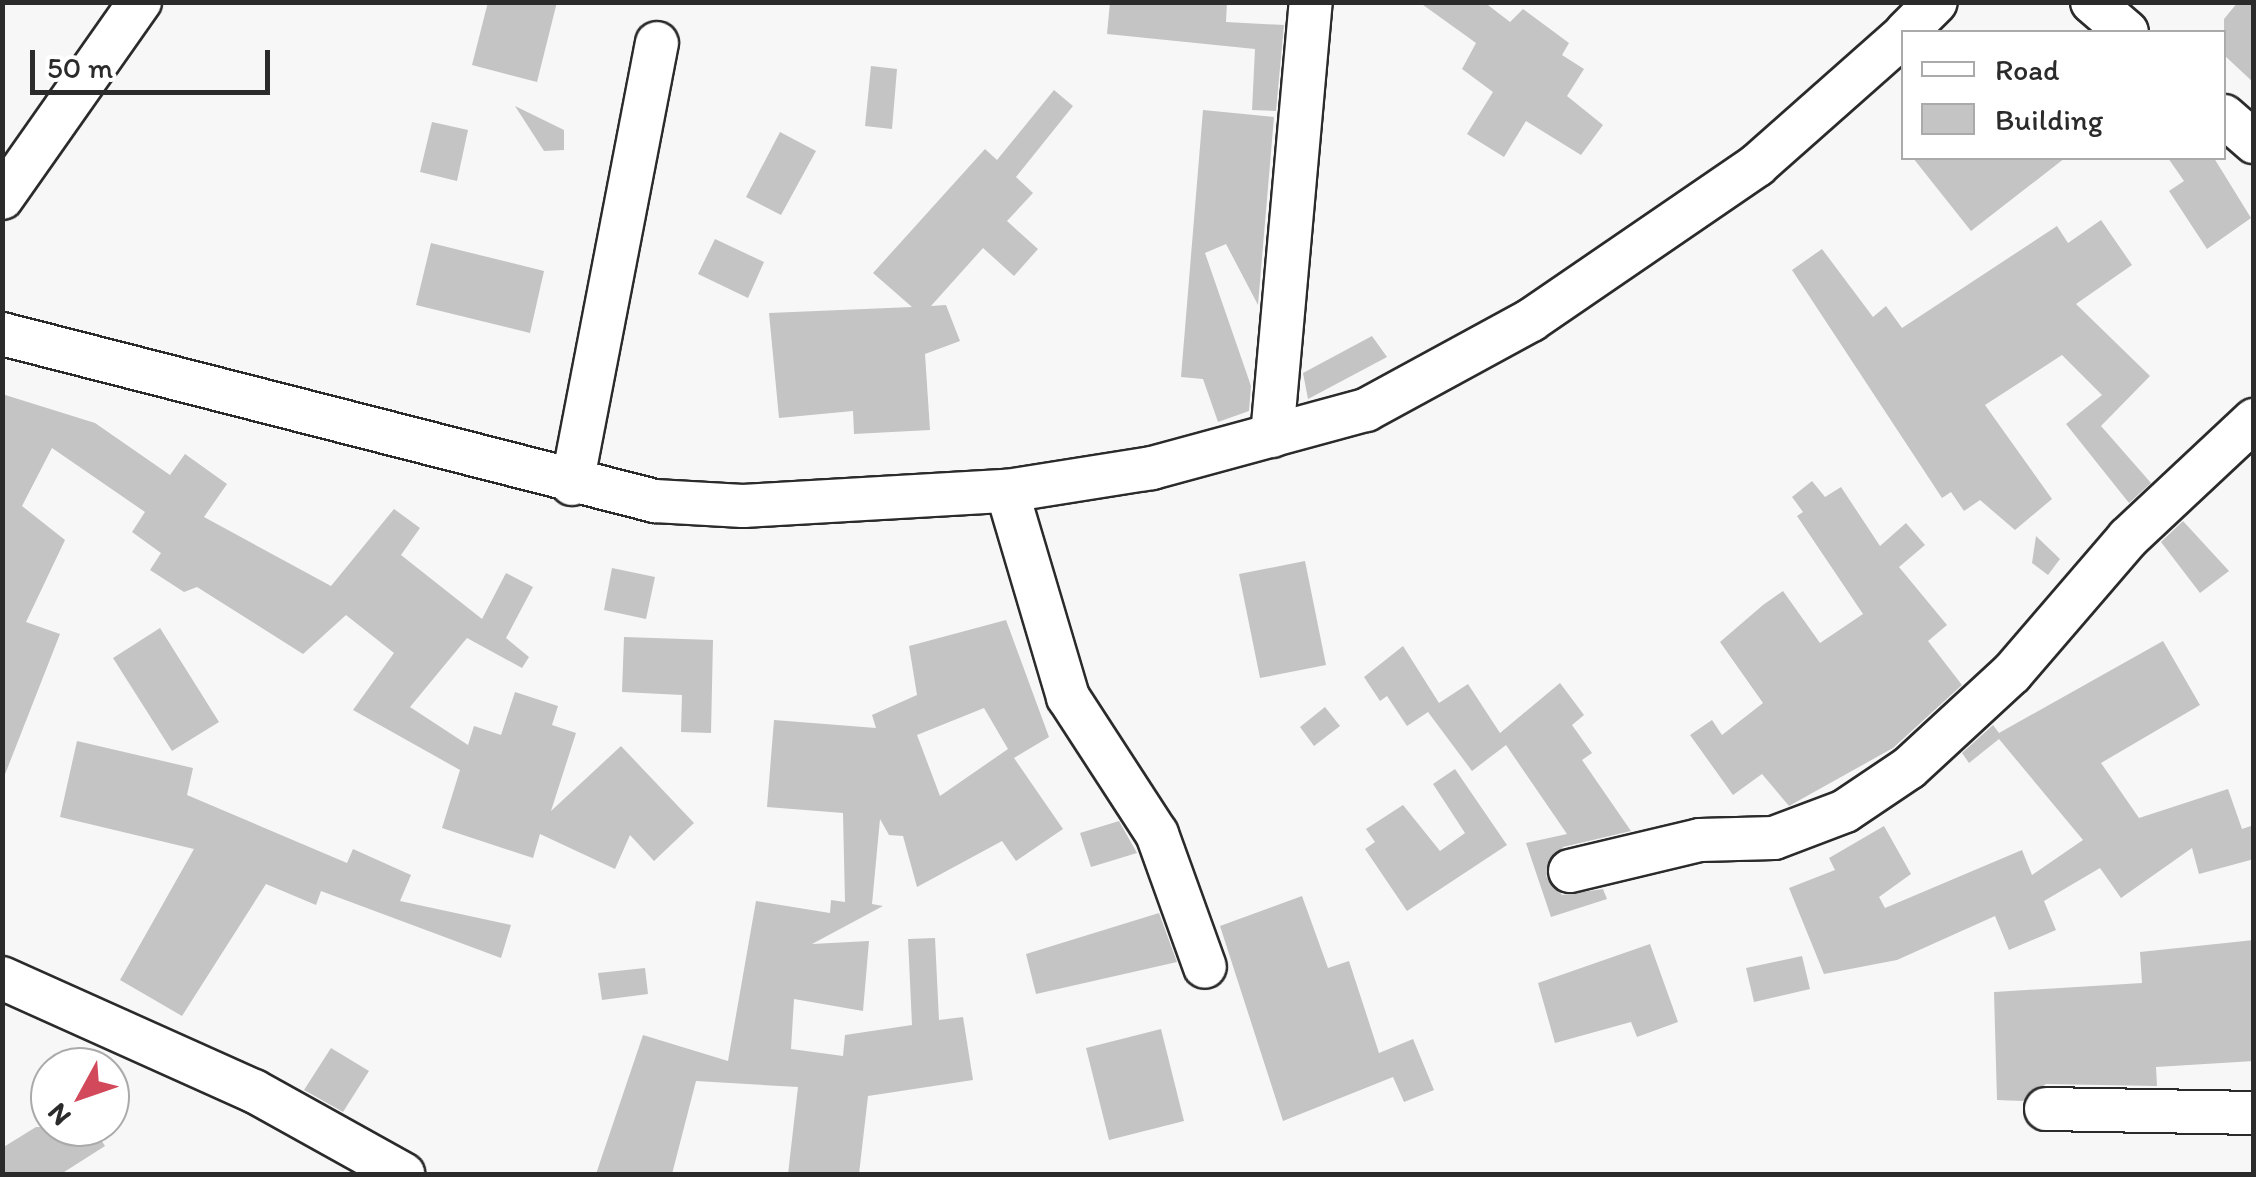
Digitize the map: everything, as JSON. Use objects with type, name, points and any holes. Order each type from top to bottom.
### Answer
[{"type":"street","points":[[2,198],[140,2]]},
{"type":"street","points":[[1272,436],[1310,2]]},
{"type":"street","points":[[1909,30],[1936,2]]},
{"type":"street","points":[[2092,2],[2125,30]]},
{"type":"street","points":[[2,334],[572,484],[743,506],[1007,491],[1152,468],[1366,410],[1532,320],[1757,164],[1901,38]]},
{"type":"street","points":[[572,484],[657,44]]},
{"type":"street","points":[[2226,118],[2254,142]]},
{"type":"street","points":[[1570,870],[1700,840],[1774,838],[1844,811],[1908,768],[2012,673],[2128,538],[2254,420]]},
{"type":"street","points":[[1007,491],[1068,697],[1157,834],[1205,967]]},
{"type":"street","points":[[2,978],[254,1092],[403,1174]]},
{"type":"street","points":[[2046,1109],[2254,1112]]},
{"type":"building","points":[[488,2],[557,2],[537,82],[472,65]]},
{"type":"building","points":[[1110,2],[1227,2],[1226,22],[1284,25],[1276,111],[1252,110],[1255,49],[1107,34]]},
{"type":"building","points":[[1419,2],[1484,2],[1510,22],[1523,9],[1569,43],[1562,55],[1584,69],[1567,96],[1603,125],[1581,155],[1526,121],[1504,157],[1467,134],[1493,92],[1462,69],[1476,43]]},
{"type":"building","points":[[2238,2],[2254,2],[2254,83],[2226,57],[2224,19]]},
{"type":"building","points":[[871,66],[897,69],[892,129],[865,126]]},
{"type":"building","points":[[1054,90],[1073,106],[1016,177],[1033,193],[1007,221],[1038,249],[1014,276],[983,248],[931,306],[946,305],[960,341],[925,354],[930,430],[854,434],[853,411],[779,418],[769,313],[912,307],[873,273],[985,149],[997,160]]},
{"type":"building","points":[[515,106],[564,130],[564,150],[544,151]]},
{"type":"building","points":[[1203,110],[1274,117],[1258,305],[1226,244],[1205,253],[1251,386],[1249,411],[1218,422],[1203,379],[1181,377]]},
{"type":"building","points":[[432,122],[468,130],[457,181],[420,172]]},
{"type":"building","points":[[780,132],[816,151],[781,215],[746,197]]},
{"type":"building","points":[[1915,160],[2062,160],[1971,231]]},
{"type":"building","points":[[2169,160],[2215,160],[2251,218],[2207,249],[2169,191],[2184,181]]},
{"type":"building","points":[[2101,220],[2132,265],[2076,304],[2150,376],[2101,426],[2151,483],[2129,503],[2066,424],[2102,395],[2062,355],[1985,405],[2052,499],[2015,530],[1980,500],[1964,511],[1951,492],[1942,498],[1792,270],[1822,249],[1873,317],[1886,306],[1902,328],[2057,226],[2068,243]]},
{"type":"building","points":[[715,239],[764,262],[748,298],[698,274]]},
{"type":"building","points":[[431,243],[544,271],[530,333],[416,305]]},
{"type":"building","points":[[1372,336],[1387,357],[1308,399],[1303,373]]},
{"type":"building","points":[[2,394],[95,423],[170,475],[185,454],[227,484],[204,517],[331,586],[394,509],[420,528],[401,555],[482,619],[506,573],[533,587],[506,638],[529,657],[522,668],[467,638],[410,707],[468,745],[474,726],[501,735],[515,692],[558,706],[552,725],[576,733],[551,811],[621,746],[694,823],[654,861],[630,835],[615,869],[540,834],[533,858],[442,828],[460,770],[353,710],[394,653],[346,615],[303,654],[197,587],[184,592],[150,570],[161,553],[132,532],[145,512],[52,448],[22,506],[65,540],[26,622],[60,634],[2,782]]},
{"type":"building","points":[[1812,481],[1825,497],[1841,487],[1880,546],[1906,523],[1925,545],[1899,567],[1947,625],[1928,641],[1962,685],[1893,748],[1789,806],[1762,774],[1733,795],[1690,735],[1712,720],[1722,735],[1763,703],[1720,642],[1783,591],[1820,643],[1863,614],[1797,516],[1803,512],[1792,497]]},
{"type":"building","points":[[2183,521],[2229,571],[2200,593],[2161,542]]},
{"type":"building","points":[[2036,536],[2060,559],[2048,575],[2032,563]]},
{"type":"building","points":[[1305,561],[1326,665],[1260,678],[1239,574]]},
{"type":"building","points":[[612,568],[655,577],[646,619],[604,610]]},
{"type":"building","points":[[1006,620],[1049,737],[1014,758],[1063,829],[1016,861],[1002,841],[917,887],[903,836],[889,835],[880,819],[872,904],[883,906],[812,944],[869,941],[863,1011],[794,999],[791,1049],[843,1056],[845,1035],[912,1025],[908,939],[935,938],[939,1020],[963,1017],[973,1080],[868,1096],[859,1174],[788,1174],[798,1087],[696,1081],[672,1174],[596,1174],[643,1035],[728,1061],[756,901],[830,913],[831,900],[845,902],[843,813],[767,807],[774,720],[876,728],[872,715],[917,695],[909,646]],"holes":[[[984,708],[1008,749],[940,796],[917,735]]]},
{"type":"building","points":[[160,628],[219,722],[172,751],[113,658]]},
{"type":"building","points":[[624,637],[713,640],[711,733],[681,732],[682,695],[622,692]]},
{"type":"building","points":[[2163,641],[2200,705],[2101,763],[2139,818],[2228,789],[2242,829],[2254,825],[2254,859],[2199,874],[2192,848],[2121,898],[2100,868],[2044,901],[2056,930],[2009,950],[1995,916],[1897,960],[1824,974],[1789,888],[1835,870],[1829,858],[1884,826],[1911,874],[1879,897],[1885,908],[2022,850],[2032,875],[2083,840],[1999,739],[1969,763],[1962,753],[1993,725],[1999,733]]},
{"type":"building","points":[[1403,646],[1439,703],[1468,684],[1500,733],[1560,683],[1584,715],[1572,725],[1592,753],[1582,760],[1631,831],[1563,847],[1546,876],[1562,895],[1603,889],[1607,899],[1551,917],[1526,843],[1567,834],[1506,745],[1472,771],[1428,712],[1407,726],[1387,696],[1380,701],[1364,677]]},
{"type":"building","points":[[1325,707],[1340,726],[1314,746],[1300,727]]},
{"type":"building","points":[[77,741],[193,768],[187,795],[347,863],[353,849],[411,875],[400,901],[511,925],[501,958],[321,891],[316,905],[266,884],[182,1016],[120,980],[194,849],[60,817]]},
{"type":"building","points":[[1455,769],[1507,845],[1407,911],[1365,849],[1375,842],[1366,829],[1403,805],[1440,851],[1465,833],[1433,784]]},
{"type":"building","points":[[1119,821],[1137,853],[1091,867],[1080,833]]},
{"type":"building","points":[[1302,896],[1328,968],[1349,961],[1379,1053],[1413,1039],[1434,1090],[1404,1102],[1393,1077],[1283,1121],[1220,926]]},
{"type":"building","points":[[1159,913],[1177,962],[1036,994],[1026,954]]},
{"type":"building","points":[[2254,940],[2254,1061],[2156,1067],[2157,1086],[2046,1084],[2023,1101],[1997,1100],[1994,992],[2142,983],[2140,952]]},
{"type":"building","points":[[1650,944],[1678,1022],[1637,1037],[1631,1022],[1555,1043],[1538,983]]},
{"type":"building","points":[[1802,956],[1810,989],[1754,1002],[1746,968]]},
{"type":"building","points":[[645,968],[648,994],[602,1000],[598,973]]},
{"type":"building","points":[[1161,1029],[1184,1121],[1109,1140],[1086,1048]]},
{"type":"building","points":[[331,1048],[369,1071],[343,1112],[304,1090]]},
{"type":"building","points":[[30,1131],[30,1147],[103,1147],[61,1174],[2,1174],[2,1148]]}]
